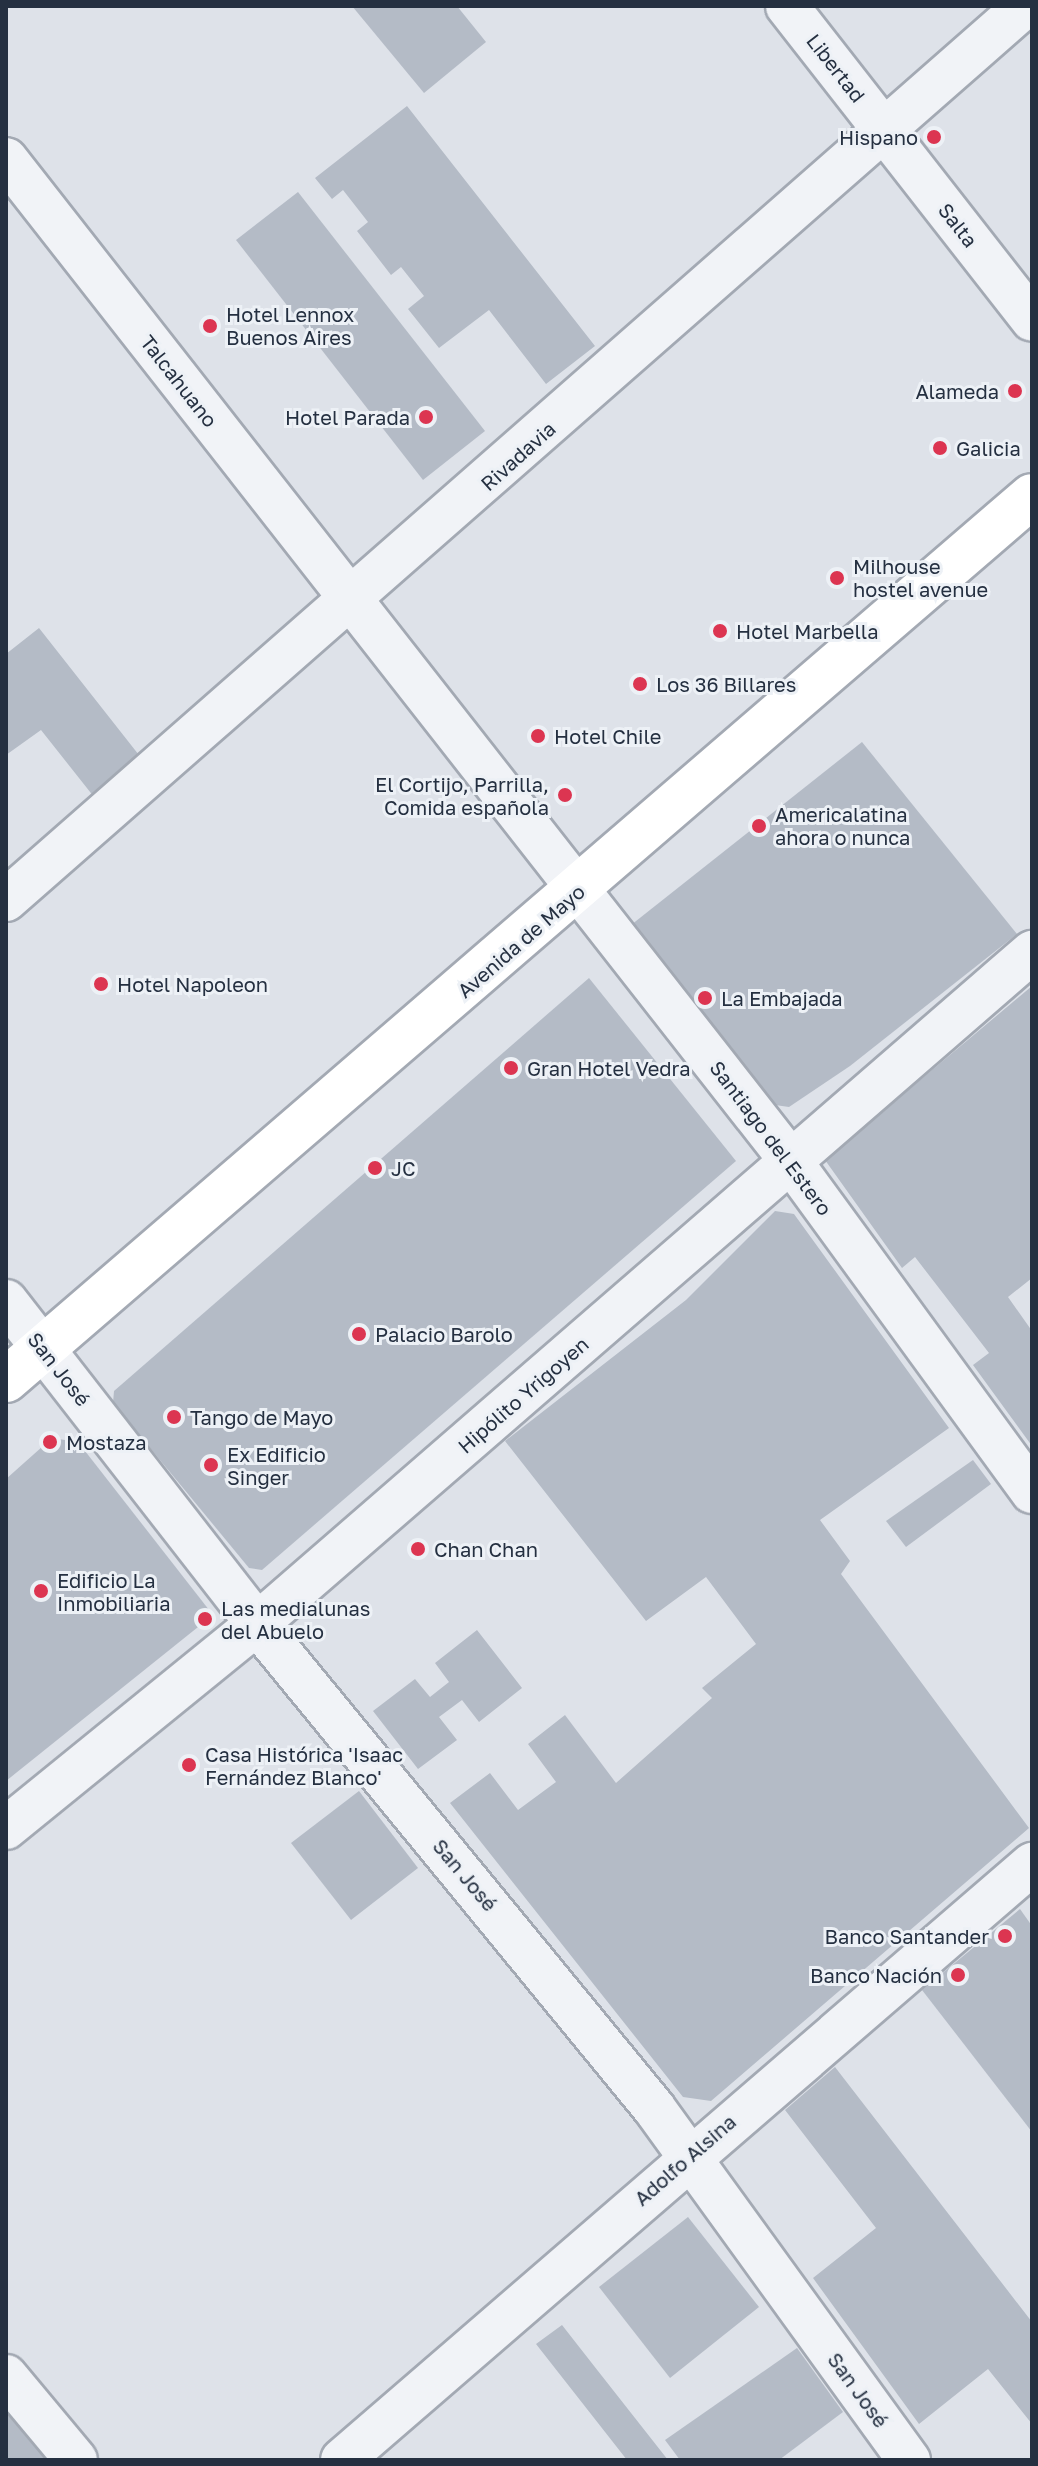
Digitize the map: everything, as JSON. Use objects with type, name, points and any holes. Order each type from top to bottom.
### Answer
[{"type":"main road","name":"Avenida de Mayo","points":[[6,1380],[580,890],[1032,496]]},
{"type":"street","name":"Libertad","points":[[787,6],[885,130]]},
{"type":"street","name":"Rivadavia","points":[[6,900],[353,603],[1025,6]]},
{"type":"street","name":"Salta","points":[[885,130],[1032,320]]},
{"type":"street","name":"Talcahuano","points":[[6,159],[353,603]]},
{"type":"street","name":"Santiago del Estero","points":[[353,603],[790,1160],[1032,1492]]},
{"type":"street","name":"Hipólito Yrigoyen","points":[[6,1828],[257,1624],[1032,952]]},
{"type":"street","name":"San José","points":[[6,1301],[257,1624],[689,2156],[909,2460]]},
{"type":"street","name":"Adolfo Alsina","points":[[342,2460],[689,2156],[1032,1864]]},
{"type":"street","points":[[6,2376],[76,2460]]},
{"type":"building","points":[[352,6],[457,6],[486,42],[424,93]]},
{"type":"building","points":[[407,106],[595,346],[546,384],[489,310],[439,348],[408,309],[424,296],[401,267],[391,275],[357,231],[368,222],[343,190],[332,199],[315,178]]},
{"type":"building","points":[[298,192],[485,431],[423,480],[236,240]]},
{"type":"building","points":[[39,628],[146,764],[98,802],[41,730],[6,755],[6,654]]},
{"type":"building","points":[[862,742],[1017,934],[850,1066],[789,1107],[768,1104],[631,925]]},
{"type":"building","points":[[589,978],[736,1161],[262,1570],[249,1568],[113,1403],[114,1391]]},
{"type":"building","points":[[1032,986],[1032,1278],[1008,1297],[1032,1331],[1032,1446],[973,1365],[989,1353],[915,1257],[902,1268],[825,1160]]},
{"type":"building","points":[[775,1211],[794,1214],[949,1428],[820,1520],[850,1561],[841,1574],[1029,1828],[711,2101],[683,2097],[450,1803],[490,1773],[518,1810],[556,1782],[528,1744],[565,1715],[616,1783],[712,1698],[702,1688],[756,1644],[706,1577],[646,1621],[505,1441],[686,1300]]},
{"type":"building","points":[[52,1438],[78,1442],[213,1615],[6,1781],[6,1479]]},
{"type":"building","points":[[973,1460],[991,1484],[906,1547],[886,1521]]},
{"type":"building","points":[[477,1630],[522,1688],[479,1722],[462,1700],[439,1717],[457,1740],[418,1769],[373,1711],[415,1679],[430,1697],[449,1682],[435,1663]]},
{"type":"building","points":[[359,1791],[418,1868],[351,1920],[291,1843]]},
{"type":"building","points":[[1020,1909],[1032,1926],[1032,2132],[922,1990]]},
{"type":"building","points":[[835,2067],[1032,2322],[1032,2424],[988,2369],[919,2424],[813,2278],[876,2228],[785,2110]]},
{"type":"building","points":[[688,2217],[759,2307],[670,2378],[599,2287]]},
{"type":"building","points":[[562,2325],[668,2460],[627,2460],[536,2344]]},
{"type":"building","points":[[797,2348],[843,2412],[779,2460],[680,2460],[665,2440]]},
{"type":"building","points":[[6,2407],[27,2434],[48,2460],[6,2460]]},
{"type":"place","name":"Hispano","points":[[934,137]]},
{"type":"place","name":"Hotel Lennox Buenos Aires","points":[[210,326]]},
{"type":"place","name":"Alameda","points":[[1015,391]]},
{"type":"place","name":"Hotel Parada","points":[[426,417]]},
{"type":"place","name":"Galicia","points":[[940,448]]},
{"type":"place","name":"Milhouse hostel avenue","points":[[837,578]]},
{"type":"place","name":"Hotel Marbella","points":[[720,631]]},
{"type":"place","name":"Los 36 Billares","points":[[640,684]]},
{"type":"place","name":"Hotel Chile","points":[[538,736]]},
{"type":"place","name":"El Cortijo, Parrilla, Comida española","points":[[565,795]]},
{"type":"place","name":"Americalatina ahora o nunca","points":[[759,826]]},
{"type":"place","name":"Hotel Napoleon","points":[[101,984]]},
{"type":"place","name":"La Embajada","points":[[705,998]]},
{"type":"place","name":"Gran Hotel Vedra","points":[[511,1068]]},
{"type":"place","name":"JC","points":[[375,1168]]},
{"type":"place","name":"Palacio Barolo","points":[[359,1334]]},
{"type":"place","name":"Tango de Mayo","points":[[174,1417]]},
{"type":"place","name":"Mostaza","points":[[50,1442]]},
{"type":"place","name":"Ex Edificio Singer","points":[[211,1465]]},
{"type":"place","name":"Chan Chan","points":[[418,1549]]},
{"type":"place","name":"Edificio La Inmobiliaria","points":[[41,1591]]},
{"type":"place","name":"Las medialunas del Abuelo","points":[[205,1619]]},
{"type":"place","name":"Casa Histórica 'Isaac Fernández Blanco'","points":[[189,1765]]},
{"type":"place","name":"Banco Santander","points":[[1005,1936]]},
{"type":"place","name":"Banco Nación","points":[[958,1975]]}]
